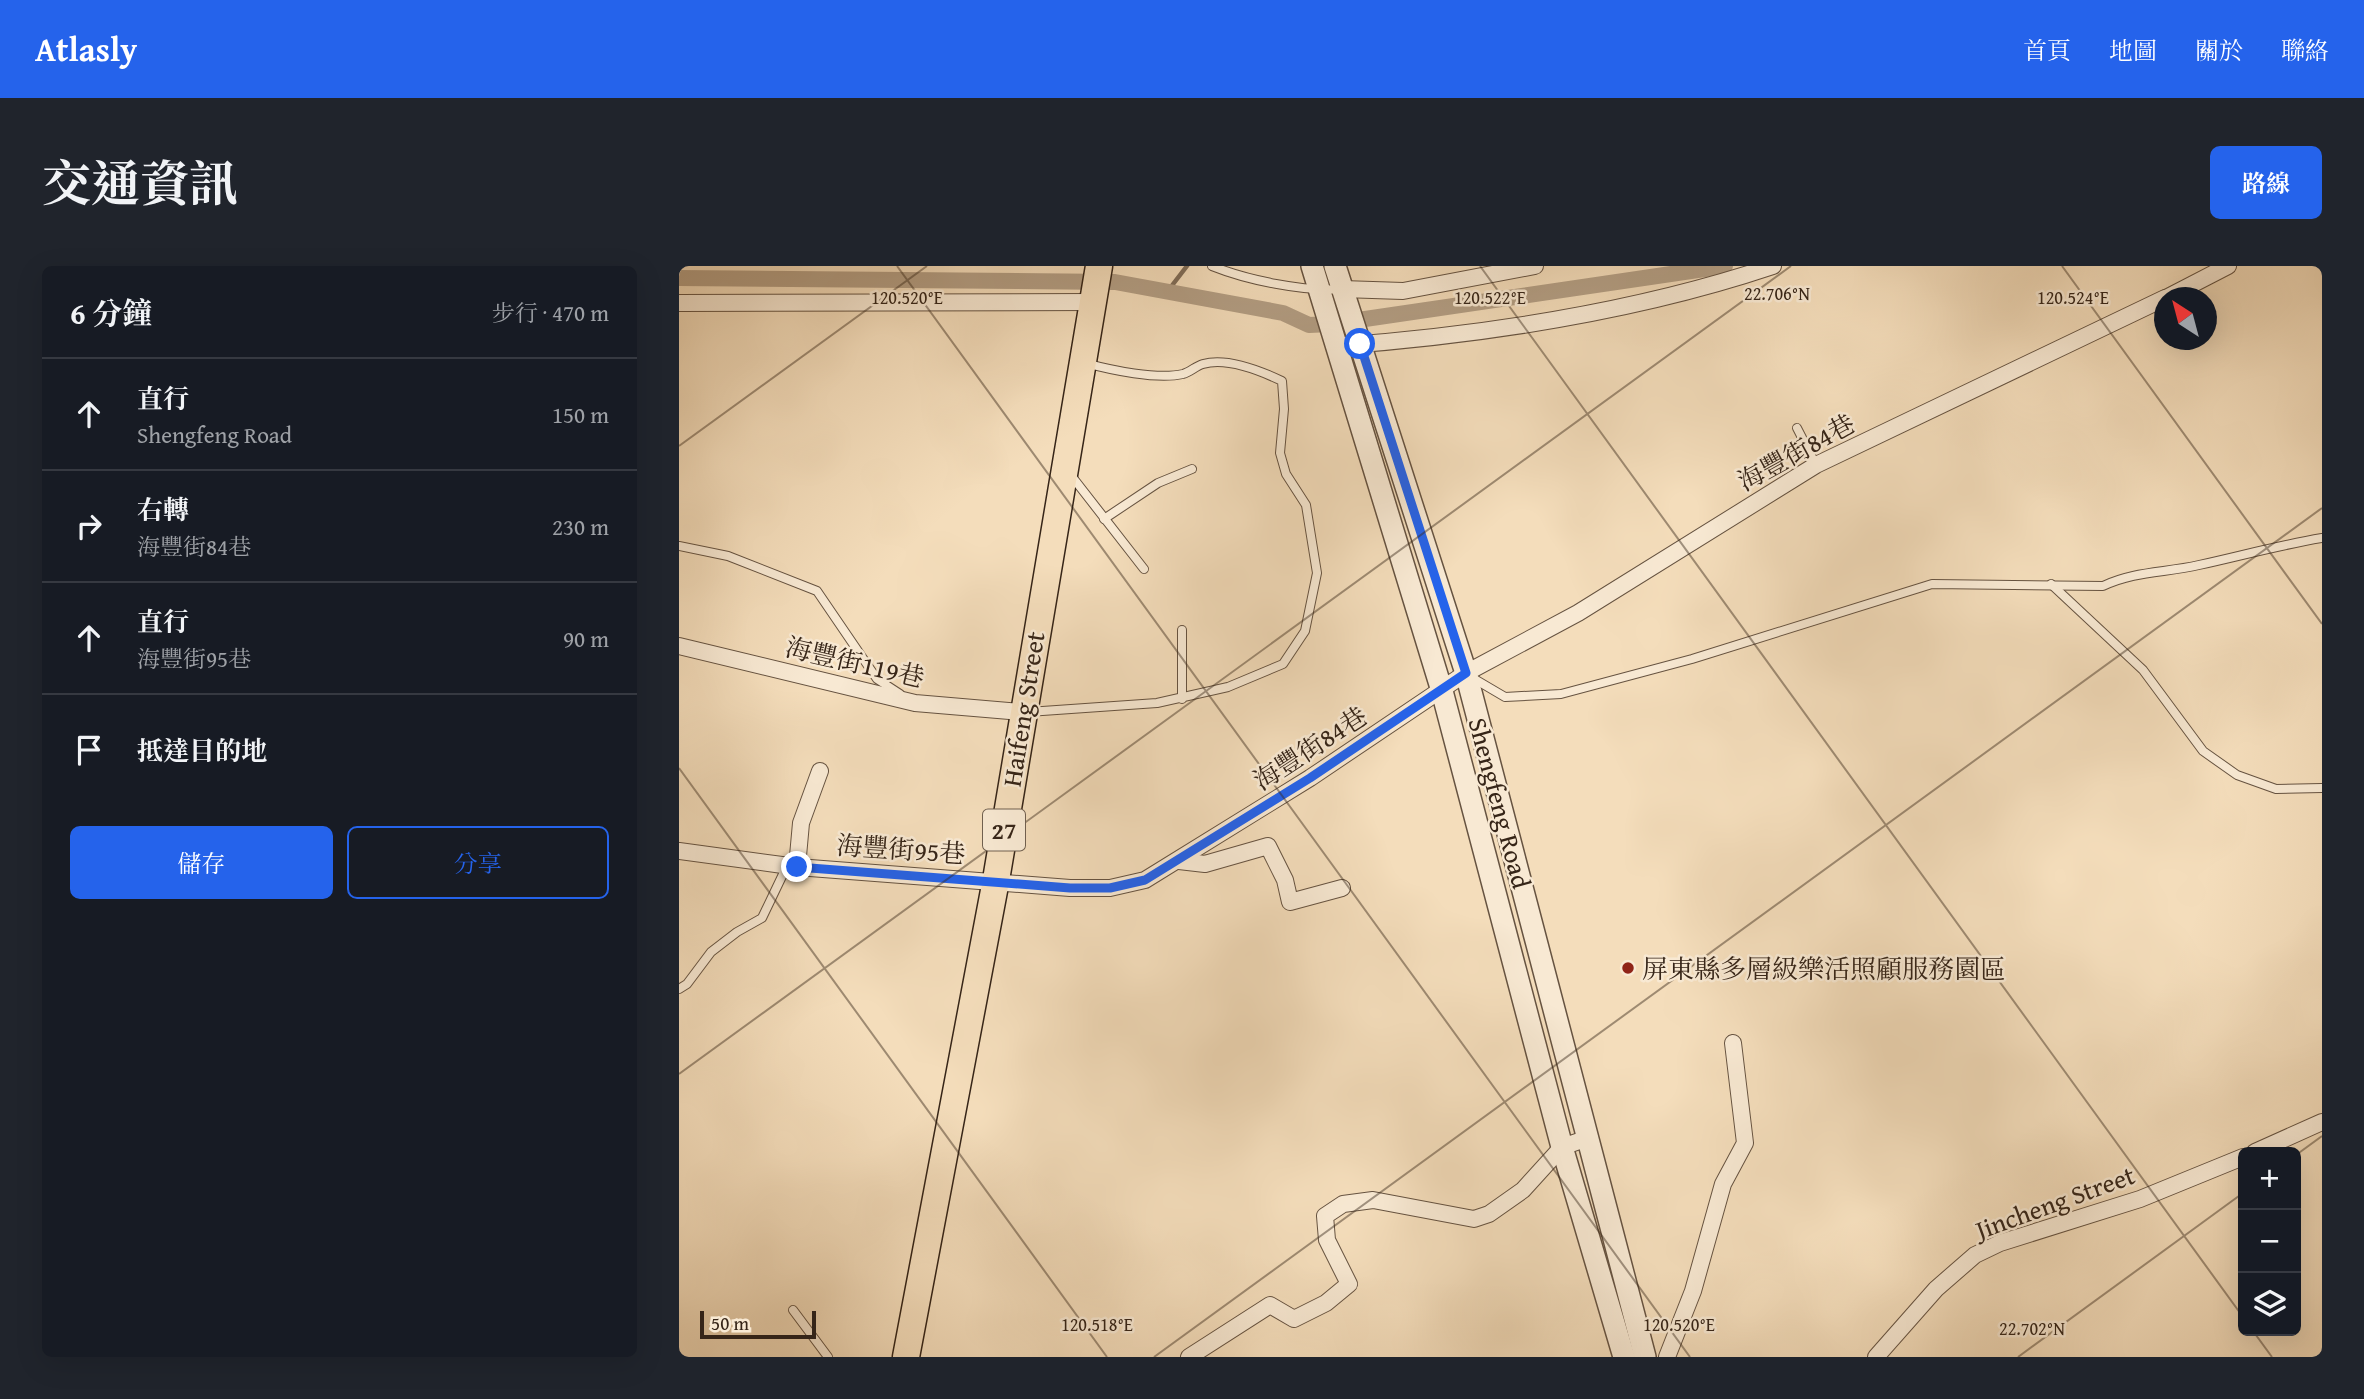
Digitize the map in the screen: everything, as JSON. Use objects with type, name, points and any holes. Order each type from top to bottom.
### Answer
[{"type":"main road","name":"Haifeng Street","points":[[905,1351],[996,880],[1022,712],[1099,266]]},
{"type":"street","name":"Shengfeng Road","points":[[1312,266],[1442,691],[1562,1147],[1624,1357]]},
{"type":"street","name":"Shengfeng Road","points":[[1335,266],[1466,673],[1645,1357]]},
{"type":"street","points":[[1342,289],[1403,291],[1535,266]]},
{"type":"street","points":[[1337,346],[1524,327],[1702,288],[1773,266]]},
{"type":"street","name":"海豐街84巷","points":[[2187,287],[2228,266]]},
{"type":"street","points":[[679,303],[1094,302]]},
{"type":"street","name":"海豐街84巷","points":[[996,880],[1110,888],[1145,880],[1179,861],[1466,673],[1578,613],[1816,465],[2154,303]]},
{"type":"street","name":"海豐街119巷","points":[[679,646],[915,703],[1022,712]]},
{"type":"street","points":[[797,867],[801,823],[820,771]]},
{"type":"street","points":[[1179,861],[1205,864],[1268,846],[1285,880],[1290,902],[1342,888]]},
{"type":"street","name":"海豐街95巷","points":[[679,851],[797,867],[996,880]]},
{"type":"street","points":[[1667,1357],[1693,1291],[1723,1184],[1745,1143],[1733,1043]]},
{"type":"street","points":[[2266,1147],[2322,1122]]},
{"type":"street","points":[[1189,1357],[1270,1305],[1294,1319],[1326,1303],[1349,1284],[1327,1240],[1325,1216],[1343,1204],[1373,1200],[1474,1219],[1489,1214],[1523,1190],[1562,1147],[1588,1138]]},
{"type":"street","name":"Jincheng Street","points":[[1877,1357],[1936,1289],[1975,1255],[2000,1243],[2140,1199],[2238,1159]]},
{"type":"lane","points":[[1212,266],[1243,279],[1320,291],[1342,289]]},
{"type":"lane","points":[[1022,712],[1182,699],[1228,687],[1283,664],[1305,631],[1317,573],[1306,506],[1286,474],[1280,453],[1284,409],[1282,381],[1258,370],[1231,365],[1204,363],[1183,374],[1171,374],[1125,373],[1083,363]]},
{"type":"lane","points":[[1797,428],[1816,465]]},
{"type":"lane","points":[[1064,466],[1144,569]]},
{"type":"lane","points":[[1104,519],[1158,483],[1192,469]]},
{"type":"lane","points":[[1466,673],[1505,697],[1561,694],[1692,659],[1932,584],[2102,586],[2126,575],[2196,566],[2266,548],[2322,538]]},
{"type":"lane","points":[[679,546],[728,556],[817,591],[877,679],[915,703]]},
{"type":"lane","points":[[2051,584],[2143,670],[2203,751],[2237,775],[2276,789],[2322,788]]},
{"type":"lane","points":[[1182,630],[1182,699]]},
{"type":"lane","points":[[679,989],[687,984],[711,952],[737,932],[762,918],[785,870],[797,867]]},
{"type":"lane","points":[[793,1310],[828,1357]]},
{"type":"waterway","points":[[1167,292],[1187,266]]},
{"type":"waterway","points":[[679,278],[1115,282],[1283,313],[1309,325],[1725,266]]},
{"type":"place","name":"屏東縣多層級樂活照顧服務園區","points":[[1628,968]]},
{"type":"route","points":[[797,867],[996,880],[1070,888],[1110,888],[1145,880],[1310,778],[1466,673],[1360,344]]}]
